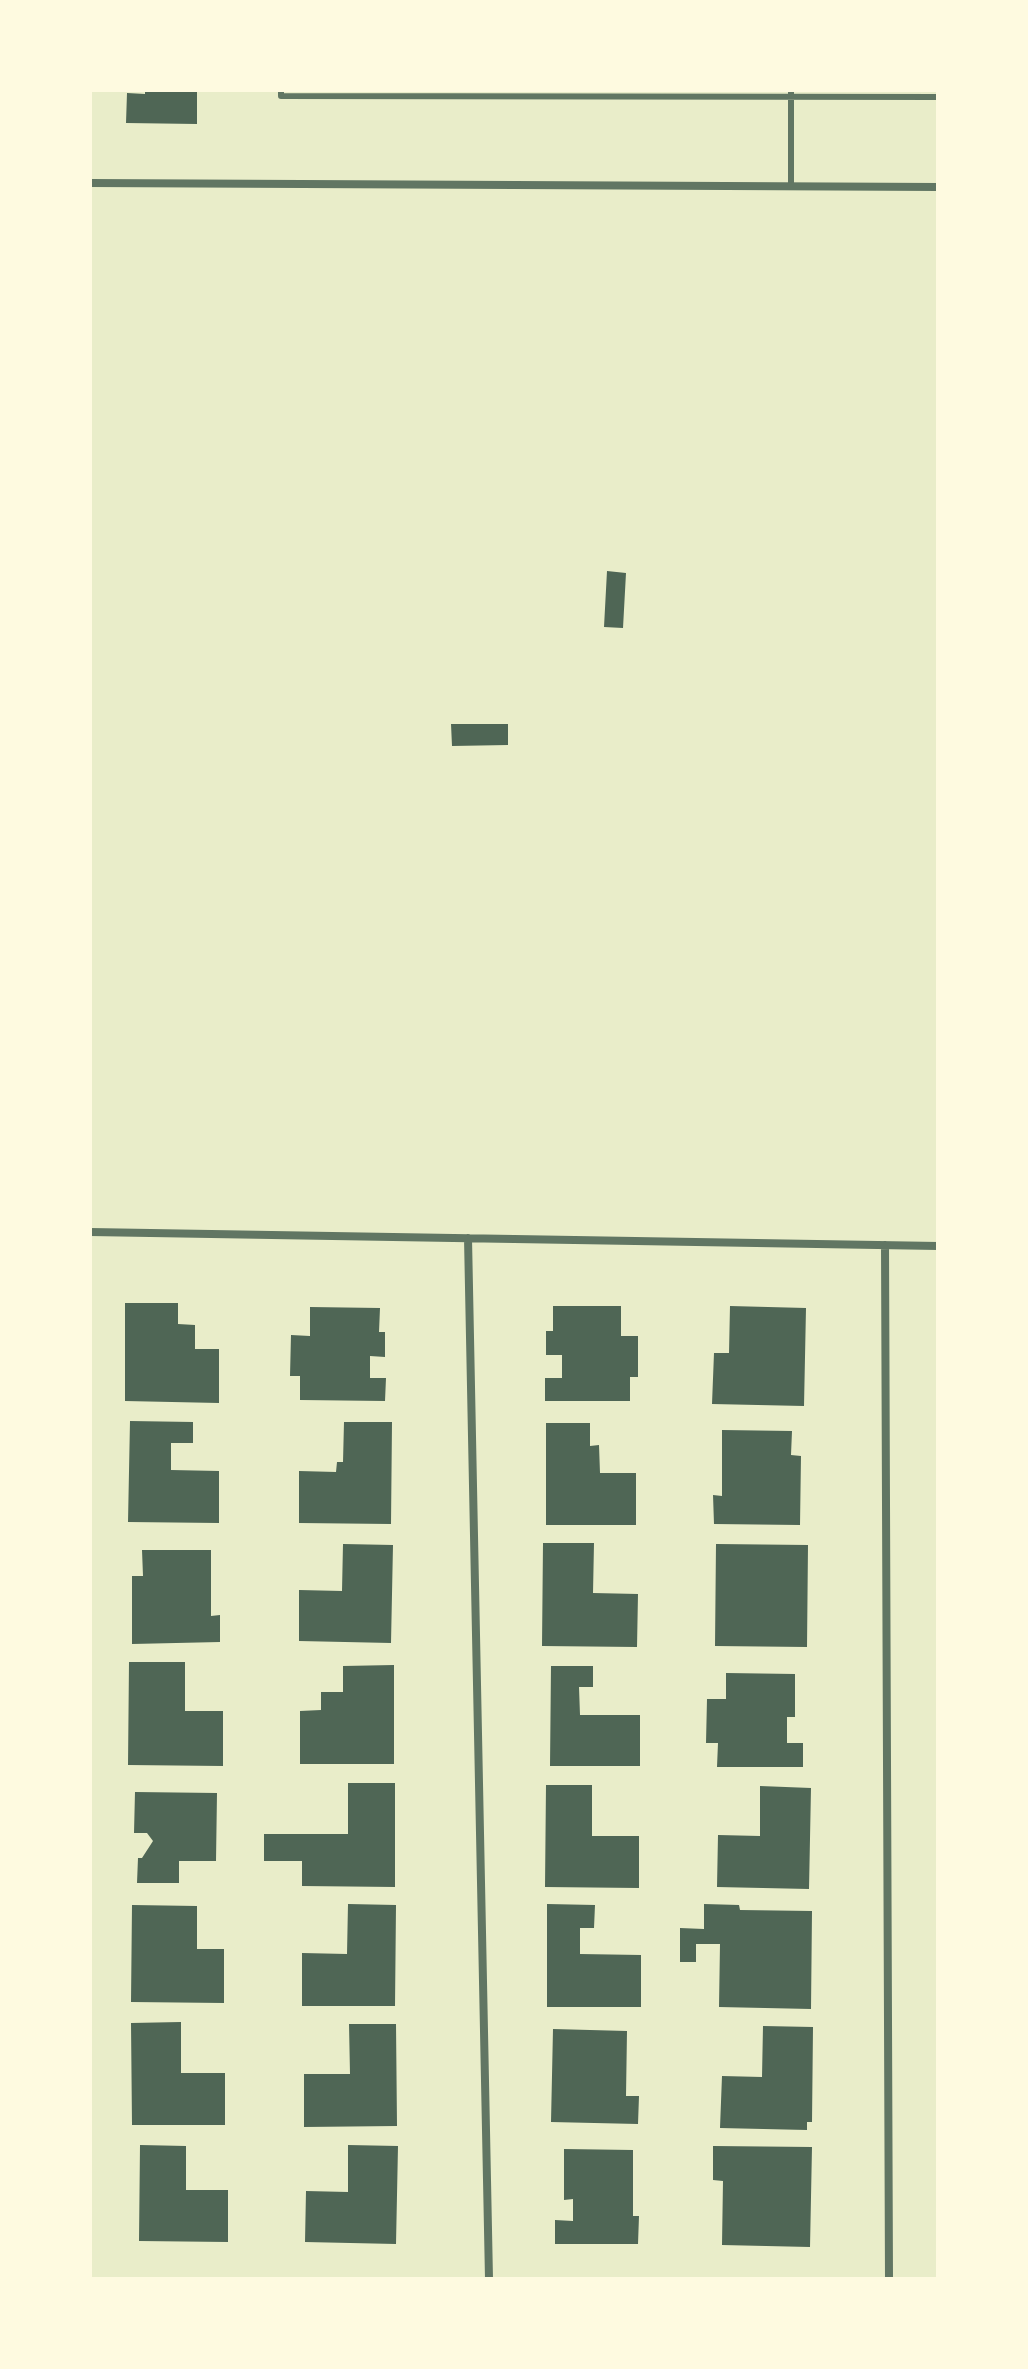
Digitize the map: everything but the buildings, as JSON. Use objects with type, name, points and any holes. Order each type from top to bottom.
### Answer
[{"type":"street","points":[[90,183],[938,187]]},
{"type":"street","points":[[90,1232],[938,1246]]},
{"type":"street","points":[[468,1238],[489,2279]]},
{"type":"street","points":[[885,1245],[889,2279]]},
{"type":"lane","points":[[281,90],[281,96],[791,94],[938,97]]},
{"type":"lane","points":[[791,94],[791,186]]}]
